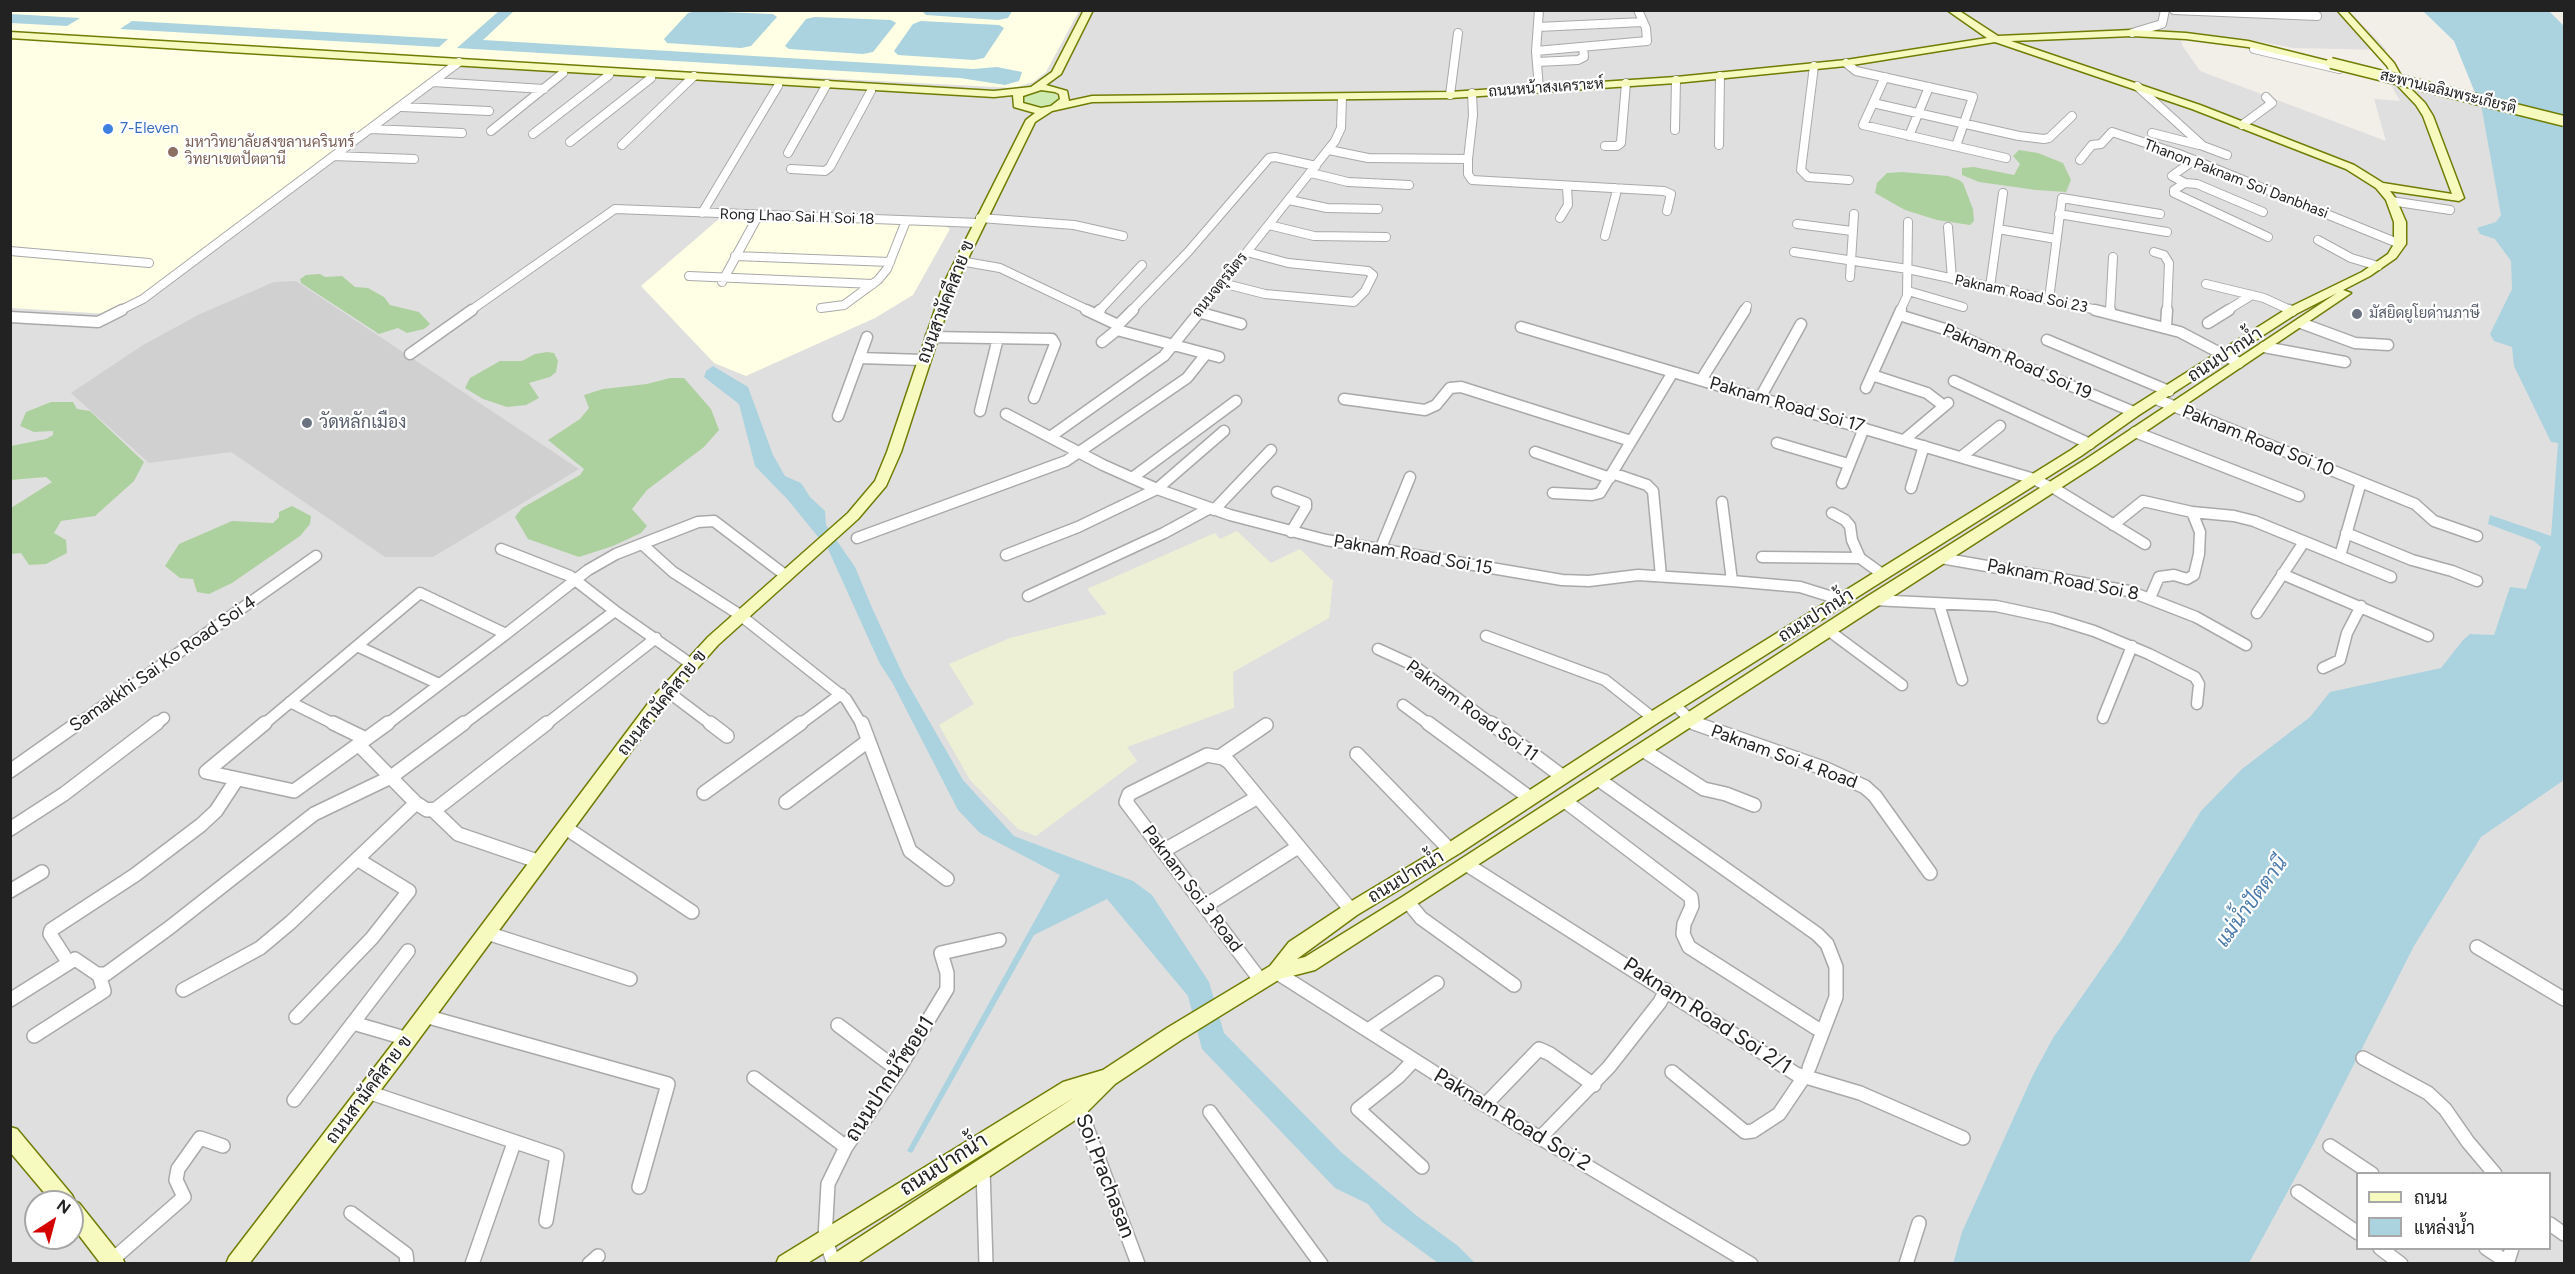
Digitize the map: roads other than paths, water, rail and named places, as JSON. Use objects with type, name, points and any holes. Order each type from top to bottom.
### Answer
[{"type":"main road","points":[[1048,110],[1031,120],[1028,113],[1019,106],[1017,97],[1056,74],[1089,10]]},
{"type":"main road","points":[[1951,10],[1996,39],[2137,86],[2242,125],[2338,162],[2380,186],[2459,198],[2428,116],[2420,103],[2401,84],[2391,65],[2341,10]]},
{"type":"main road","name":"ถนนหน้าสงเคราะห์","points":[[1048,110],[1092,99],[1450,95],[1676,80],[1846,63],[1996,39],[2132,33]]},
{"type":"main road","name":"สะพานเฉลิมพระเกียรติ","points":[[2132,33],[2186,36],[2248,44],[2565,121]]},
{"type":"main road","points":[[10,37],[826,86],[992,98],[1033,111],[1048,110]]},
{"type":"main road","points":[[457,64],[563,73],[693,78],[778,86],[826,86]]},
{"type":"main road","points":[[1056,74],[1065,100],[1059,106]]},
{"type":"main road","name":"ถนนหน้าสงเคราะห์","points":[[826,86],[994,94],[1029,89],[1061,92],[1092,99]]},
{"type":"main road","name":"ถนนสามัคคีสาย ข","points":[[236,1263],[408,1039],[667,691],[740,615],[839,528],[867,501],[881,483],[894,452],[930,337],[960,261],[1031,120]]},
{"type":"main road","points":[[2380,186],[2391,201],[2400,222],[2402,237],[2400,244]]},
{"type":"main road","name":"ถนนปากน้ำ","points":[[786,1263],[825,1238],[1108,1078],[1174,1034],[1269,976],[1310,964],[1873,600],[2052,488],[2326,307],[2392,256],[2400,244]]},
{"type":"main road","name":"ถนนปากน้ำ","points":[[1269,976],[1295,948],[1351,910],[1450,850],[1653,718],[2090,444],[2134,412],[2225,356],[2292,311],[2366,274]]},
{"type":"main road","points":[[1887,571],[1906,579]]},
{"type":"main road","points":[[1596,756],[1613,770]]},
{"type":"main road","name":"ถนนปากน้ำ","points":[[835,1263],[983,1169],[1075,1097]]},
{"type":"main road","points":[[10,1136],[55,1190]]},
{"type":"main road","points":[[84,1225],[114,1262]]},
{"type":"street","points":[[1539,10],[1536,51],[1539,89]]},
{"type":"street","points":[[1536,51],[1647,41],[1638,10]]},
{"type":"street","points":[[2132,33],[2162,24],[2165,10]]},
{"type":"street","points":[[2174,10],[2317,16]]},
{"type":"street","points":[[1538,27],[1643,22]]},
{"type":"street","points":[[1450,95],[1458,33]]},
{"type":"street","points":[[1537,62],[1578,60],[1584,57],[1583,47]]},
{"type":"street","points":[[2254,49],[2401,84]]},
{"type":"street","points":[[1846,63],[1856,71],[1973,97],[1956,146]]},
{"type":"street","points":[[10,317],[91,322],[104,320],[143,299],[457,64]]},
{"type":"street","points":[[1814,66],[1800,170],[1808,177],[1849,180]]},
{"type":"street","points":[[491,131],[563,73]]},
{"type":"street","points":[[533,134],[609,75]]},
{"type":"street","points":[[1719,145],[1720,76]]},
{"type":"street","points":[[1885,77],[1863,126],[2006,158]]},
{"type":"street","points":[[570,142],[651,78]]},
{"type":"street","points":[[621,145],[693,78]]},
{"type":"street","points":[[1675,130],[1676,80]]},
{"type":"street","points":[[434,82],[543,89]]},
{"type":"street","points":[[1605,146],[1617,146],[1621,143],[1626,83]]},
{"type":"street","points":[[702,213],[778,86]]},
{"type":"street","points":[[788,153],[826,86]]},
{"type":"street","points":[[2137,86],[2203,146]]},
{"type":"street","points":[[1909,136],[1929,87]]},
{"type":"street","points":[[791,169],[825,171],[830,167],[871,91]]},
{"type":"street","points":[[1472,93],[1473,115],[1468,174],[1476,181],[1669,192],[1671,194],[1667,211]]},
{"type":"street","points":[[2242,125],[2272,103],[2266,97]]},
{"type":"street","name":"ถนนจตุรมิตร","points":[[1050,437],[1159,361],[1329,150],[1339,135],[1342,98]]},
{"type":"street","points":[[1873,103],[2044,139],[2049,138],[2072,116]]},
{"type":"street","points":[[402,107],[489,111]]},
{"type":"street","points":[[371,129],[462,133]]},
{"type":"street","name":"Thanon Paknam Soi Danbhasi","points":[[2080,160],[2092,146],[2101,144],[2112,132],[2194,160],[2400,244]]},
{"type":"street","points":[[2152,133],[2203,146],[2227,155]]},
{"type":"street","points":[[1329,150],[1368,158],[1468,159]]},
{"type":"street","points":[[333,156],[414,159]]},
{"type":"street","points":[[1102,342],[1188,252],[1269,158],[1275,157],[1348,182],[1409,185]]},
{"type":"street","points":[[2194,160],[2172,176],[2263,212]]},
{"type":"street","points":[[2185,183],[2174,190],[2174,193],[2268,237]]},
{"type":"street","points":[[1560,218],[1568,205],[1567,186]]},
{"type":"street","points":[[1605,236],[1616,194],[1615,189]]},
{"type":"street","points":[[1990,287],[2003,193]]},
{"type":"street","points":[[2049,299],[2061,199],[2160,214]]},
{"type":"street","points":[[1289,200],[1327,208],[1378,209]]},
{"type":"street","points":[[2391,201],[2450,210]]},
{"type":"street","name":"Rong Lhao Sai H Soi 18","points":[[410,354],[615,209],[758,216],[906,221],[979,220],[1074,225],[1123,236]]},
{"type":"street","points":[[1850,277],[1854,214]]},
{"type":"street","points":[[2060,214],[2167,232]]},
{"type":"street","points":[[723,280],[758,216]]},
{"type":"street","points":[[821,308],[844,305],[884,273],[906,221]]},
{"type":"street","points":[[1866,388],[1908,291],[1908,222]]},
{"type":"street","points":[[1797,224],[1852,231]]},
{"type":"street","points":[[1269,225],[1314,236],[1386,237]]},
{"type":"street","points":[[1948,226],[1952,279]]},
{"type":"street","points":[[1998,229],[2056,239]]},
{"type":"street","points":[[2318,240],[2351,258],[2378,266]]},
{"type":"street","points":[[10,250],[149,263]]},
{"type":"street","points":[[1222,283],[1265,294],[1353,302],[1365,291],[1373,275],[1368,271],[1288,263],[1247,252]]},
{"type":"street","name":"Paknam Road Soi 23","points":[[1794,252],[1908,269],[2110,313],[2166,327],[2239,363]]},
{"type":"street","points":[[2154,252],[2164,255],[2169,263],[2166,327]]},
{"type":"street","points":[[735,256],[890,262]]},
{"type":"street","points":[[2110,313],[2113,257]]},
{"type":"street","points":[[960,261],[999,268],[1096,314],[1118,327],[1219,357]]},
{"type":"street","points":[[1096,314],[1142,266]]},
{"type":"street","points":[[689,276],[723,280],[873,284]]},
{"type":"street","points":[[2206,284],[2252,295],[2292,311]]},
{"type":"street","points":[[1908,291],[1963,307]]},
{"type":"street","points":[[2208,323],[2252,295]]},
{"type":"street","points":[[1701,380],[1747,306]]},
{"type":"street","points":[[1198,312],[1241,324]]},
{"type":"street","name":"Paknam Road Soi 19","points":[[1899,315],[1948,330],[2026,367],[2134,412]]},
{"type":"street","points":[[2301,323],[2355,343],[2388,345]]},
{"type":"street","points":[[1760,398],[1801,324]]},
{"type":"street","name":"Paknam Road Soi 17","points":[[1521,327],[2034,479],[2145,544]]},
{"type":"street","points":[[838,416],[867,337]]},
{"type":"street","points":[[930,337],[1048,337],[1054,341],[1034,398]]},
{"type":"street","points":[[980,411],[998,338]]},
{"type":"street","points":[[2047,340],[2169,391]]},
{"type":"street","points":[[2264,347],[2345,362]]},
{"type":"street","points":[[857,538],[1054,466],[1080,452],[1187,378],[1206,354]]},
{"type":"street","points":[[859,358],[923,360]]},
{"type":"street","points":[[1553,493],[1596,494],[1602,490],[1673,372]]},
{"type":"street","points":[[1872,375],[1927,393],[1946,405],[1904,440]]},
{"type":"street","points":[[1954,381],[2090,444]]},
{"type":"street","points":[[1344,399],[1425,410],[1436,405],[1450,388],[1461,387],[1631,441]]},
{"type":"street","name":"Paknam Road Soi 10","points":[[2156,399],[2415,504],[2434,521],[2477,536]]},
{"type":"street","points":[[1132,478],[1236,401]]},
{"type":"street","name":"Paknam Road Soi 15","points":[[1006,414],[1157,489],[1212,509],[1291,532],[1380,550],[1562,580],[1589,581],[1638,575],[1732,581],[1800,587],[1842,600]]},
{"type":"street","points":[[1961,457],[2000,426]]},
{"type":"street","points":[[1842,483],[1864,428]]},
{"type":"street","points":[[1006,555],[1078,527],[1157,489],[1224,431]]},
{"type":"street","points":[[2134,432],[2299,496]]},
{"type":"street","points":[[1777,443],[1848,464]]},
{"type":"street","points":[[1911,488],[1924,446]]},
{"type":"street","points":[[1028,596],[1212,509],[1271,450]]},
{"type":"street","points":[[1535,452],[1647,485],[1653,491],[1661,576]]},
{"type":"street","points":[[1380,550],[1410,477]]},
{"type":"street","points":[[2340,556],[2361,482]]},
{"type":"street","points":[[1277,492],[1306,503],[1306,507],[1291,532]]},
{"type":"street","points":[[2113,525],[2143,501],[2192,512],[2234,516],[2254,521],[2391,577]]},
{"type":"street","points":[[1722,502],[1732,581]]},
{"type":"street","points":[[2150,598],[2159,577],[2174,575],[2187,579],[2194,575],[2199,554],[2200,532],[2192,512]]},
{"type":"street","points":[[1832,513],[1845,520],[1850,526],[1852,540],[1860,558]]},
{"type":"street","points":[[506,634],[420,593],[206,772],[294,791],[362,742],[506,634],[575,580],[599,563],[698,522],[711,520],[785,575]]},
{"type":"street","points":[[2346,533],[2412,560],[2452,571],[2477,581]]},
{"type":"street","points":[[2257,613],[2304,542]]},
{"type":"street","points":[[642,544],[680,577],[740,615],[807,665],[841,694],[860,719],[910,850],[947,879]]},
{"type":"street","points":[[501,549],[544,564],[575,580],[691,664]]},
{"type":"street","name":"Samakkhi Sai Ko Road Soi 4","points":[[10,771],[316,556]]},
{"type":"street","points":[[1761,556],[1860,558],[1887,571]]},
{"type":"street","name":"Paknam Road Soi 8","points":[[1941,558],[2129,591],[2196,617],[2246,645]]},
{"type":"street","points":[[2282,574],[2428,636]]},
{"type":"street","points":[[1873,600],[1996,606],[2040,615],[2094,631],[2132,646],[2195,677],[2199,684],[2197,704]]},
{"type":"street","points":[[1939,604],[1962,680]]},
{"type":"street","points":[[2323,668],[2340,660],[2348,633],[2361,606]]},
{"type":"street","points":[[99,975],[106,974],[169,928],[314,814],[391,777],[615,611]]},
{"type":"street","points":[[1828,630],[1902,685]]},
{"type":"street","points":[[1486,636],[1605,680],[1653,718]]},
{"type":"street","points":[[290,702],[362,742],[416,803],[427,810],[433,810],[656,638]]},
{"type":"street","points":[[357,646],[439,684]]},
{"type":"street","points":[[2103,718],[2132,646]]},
{"type":"street","name":"Paknam Road Soi 11","points":[[1378,649],[1413,665],[1563,777]]},
{"type":"street","points":[[667,691],[727,736]]},
{"type":"street","points":[[704,793],[841,694]]},
{"type":"street","points":[[1403,705],[1530,798]]},
{"type":"street","name":"Paknam Soi 4 Road","points":[[1675,705],[1689,720],[1703,728],[1826,769],[1865,787],[1875,795],[1930,873]]},
{"type":"street","points":[[10,829],[64,794],[164,718]]},
{"type":"street","points":[[1266,725],[1219,757],[1229,762],[1351,910]]},
{"type":"street","points":[[786,802],[868,741]]},
{"type":"street","points":[[1643,750],[1704,789],[1726,794],[1754,805]]},
{"type":"street","points":[[1357,754],[1450,850]]},
{"type":"street","name":"Paknam Soi 3 Road","points":[[1219,757],[1207,755],[1127,796],[1126,802],[1205,906],[1269,976]]},
{"type":"street","points":[[69,962],[50,934],[51,930],[135,875],[201,825],[216,811],[237,779]]},
{"type":"street","points":[[1598,779],[1817,934],[1827,944],[1836,967],[1836,997],[1807,1073],[1779,1114],[1753,1131],[1745,1132],[1672,1072]]},
{"type":"street","points":[[1163,851],[1258,797]]},
{"type":"street","points":[[1565,801],[1691,897],[1692,906],[1684,924],[1685,942],[1815,1028]]},
{"type":"street","points":[[183,990],[260,948],[416,803]]},
{"type":"street","points":[[433,810],[458,834],[540,862]]},
{"type":"street","points":[[566,828],[692,912]]},
{"type":"street","points":[[1205,906],[1298,847]]},
{"type":"street","points":[[296,1017],[372,938],[409,891],[357,859]]},
{"type":"street","name":"Paknam Road Soi 2/1","points":[[1466,864],[1666,990],[1817,1079],[1860,1093],[1963,1138]]},
{"type":"street","points":[[10,891],[42,872]]},
{"type":"street","points":[[1408,902],[1421,918],[1514,985]]},
{"type":"street","points":[[487,933],[630,979]]},
{"type":"street","name":"ถนนปากนำ้ซอย1","points":[[835,1263],[825,1238],[828,1184],[846,1147],[898,1070],[947,989],[947,973],[941,953],[999,940]]},
{"type":"street","points":[[2477,947],[2565,999]]},
{"type":"street","points":[[294,1100],[408,951]]},
{"type":"street","points":[[10,1000],[69,962],[79,960],[99,975],[104,991],[34,1036]]},
{"type":"street","name":"Paknam Road Soi 2","points":[[1269,976],[1368,1030],[1485,1105],[1750,1263]]},
{"type":"street","points":[[1368,1030],[1437,983]]},
{"type":"street","points":[[1540,1138],[1594,1085],[1632,1039],[1666,990]]},
{"type":"street","points":[[425,1016],[668,1084],[639,1187]]},
{"type":"street","points":[[354,1023],[408,1039]]},
{"type":"street","points":[[838,1025],[898,1070]]},
{"type":"street","points":[[1485,1105],[1539,1050],[1550,1054],[1594,1085]]},
{"type":"street","points":[[2363,1058],[2428,1093],[2445,1109],[2468,1142],[2494,1172]]},
{"type":"street","points":[[1414,1060],[1398,1077],[1358,1109],[1422,1167]]},
{"type":"street","points":[[754,1078],[846,1147]]},
{"type":"street","points":[[368,1092],[557,1156],[546,1221]]},
{"type":"street","name":"Soi Prachasan","points":[[1075,1097],[1138,1263]]},
{"type":"street","points":[[1210,1112],[1321,1263]]},
{"type":"street","points":[[114,1262],[184,1197],[176,1180],[178,1169],[200,1138],[224,1146]]},
{"type":"street","points":[[472,1263],[514,1143]]},
{"type":"street","points":[[2330,1146],[2370,1172]]},
{"type":"street","points":[[983,1169],[986,1263]]},
{"type":"street","points":[[2298,1192],[2356,1232]]},
{"type":"street","points":[[351,1213],[406,1254],[407,1263]]},
{"type":"street","points":[[1906,1263],[1919,1223]]},
{"type":"street","points":[[2551,1225],[2565,1234]]},
{"type":"street","points":[[2383,1250],[2402,1263]]},
{"type":"street","points":[[2491,1250],[2509,1258]]},
{"type":"water","points":[[515,10],[483,40],[973,69],[997,67],[1022,72],[1019,81],[1005,85],[960,78],[457,48],[499,11]]},
{"type":"water","points":[[696,11],[773,14],[777,17],[751,46],[741,48],[667,43],[664,39],[688,13]]},
{"type":"water","points":[[922,11],[1012,11],[1008,18],[998,20],[926,15]]},
{"type":"water","name":"แม่น้ำปัตตานี","points":[[2423,11],[2549,11],[2564,26],[2564,780],[2481,837],[2414,946],[2315,1141],[2249,1263],[1953,1264],[1962,1232],[2033,1075],[2053,1038],[2122,939],[2201,811],[2242,769],[2310,717],[2330,692],[2441,668],[2470,634],[2494,635],[2510,587],[2526,589],[2541,547],[2534,541],[2488,524],[2490,515],[2551,536],[2558,443],[2551,442],[2514,366],[2512,347],[2494,341],[2490,334],[2512,289],[2511,261],[2495,239],[2480,234],[2477,228],[2496,222],[2501,215],[2482,110],[2454,41]]},
{"type":"water","points":[[11,14],[80,18],[67,26],[11,23]]},
{"type":"water","points":[[815,17],[891,20],[896,23],[873,52],[863,54],[789,49],[785,46],[806,19]]},
{"type":"water","points":[[132,21],[448,39],[439,47],[120,29]]},
{"type":"water","points":[[921,21],[999,25],[1004,28],[984,58],[974,60],[898,55],[894,51],[913,24]]},
{"type":"water","points":[[713,366],[748,387],[773,455],[785,476],[801,483],[810,497],[825,511],[826,525],[855,567],[904,677],[963,780],[1014,836],[1133,881],[1152,895],[1209,982],[1224,1033],[1341,1152],[1417,1216],[1458,1246],[1475,1263],[1438,1263],[1382,1222],[1368,1204],[1335,1188],[1202,1049],[1188,996],[1107,899],[1034,935],[912,1153],[907,1151],[1060,875],[980,833],[958,810],[892,682],[880,664],[828,549],[788,500],[755,466],[739,404],[704,377],[706,371]]},
{"type":"place","name":"7-Eleven","points":[[108,129]]},
{"type":"place","name":"มหาวิทยาลัยสงขลานครินทร์ วิทยาเขตปัตตานี","points":[[173,152]]},
{"type":"place","name":"มัสยิดยูโยด่านภาษี","points":[[2357,314]]},
{"type":"place","name":"วัดหลักเมือง","points":[[307,423]]}]
